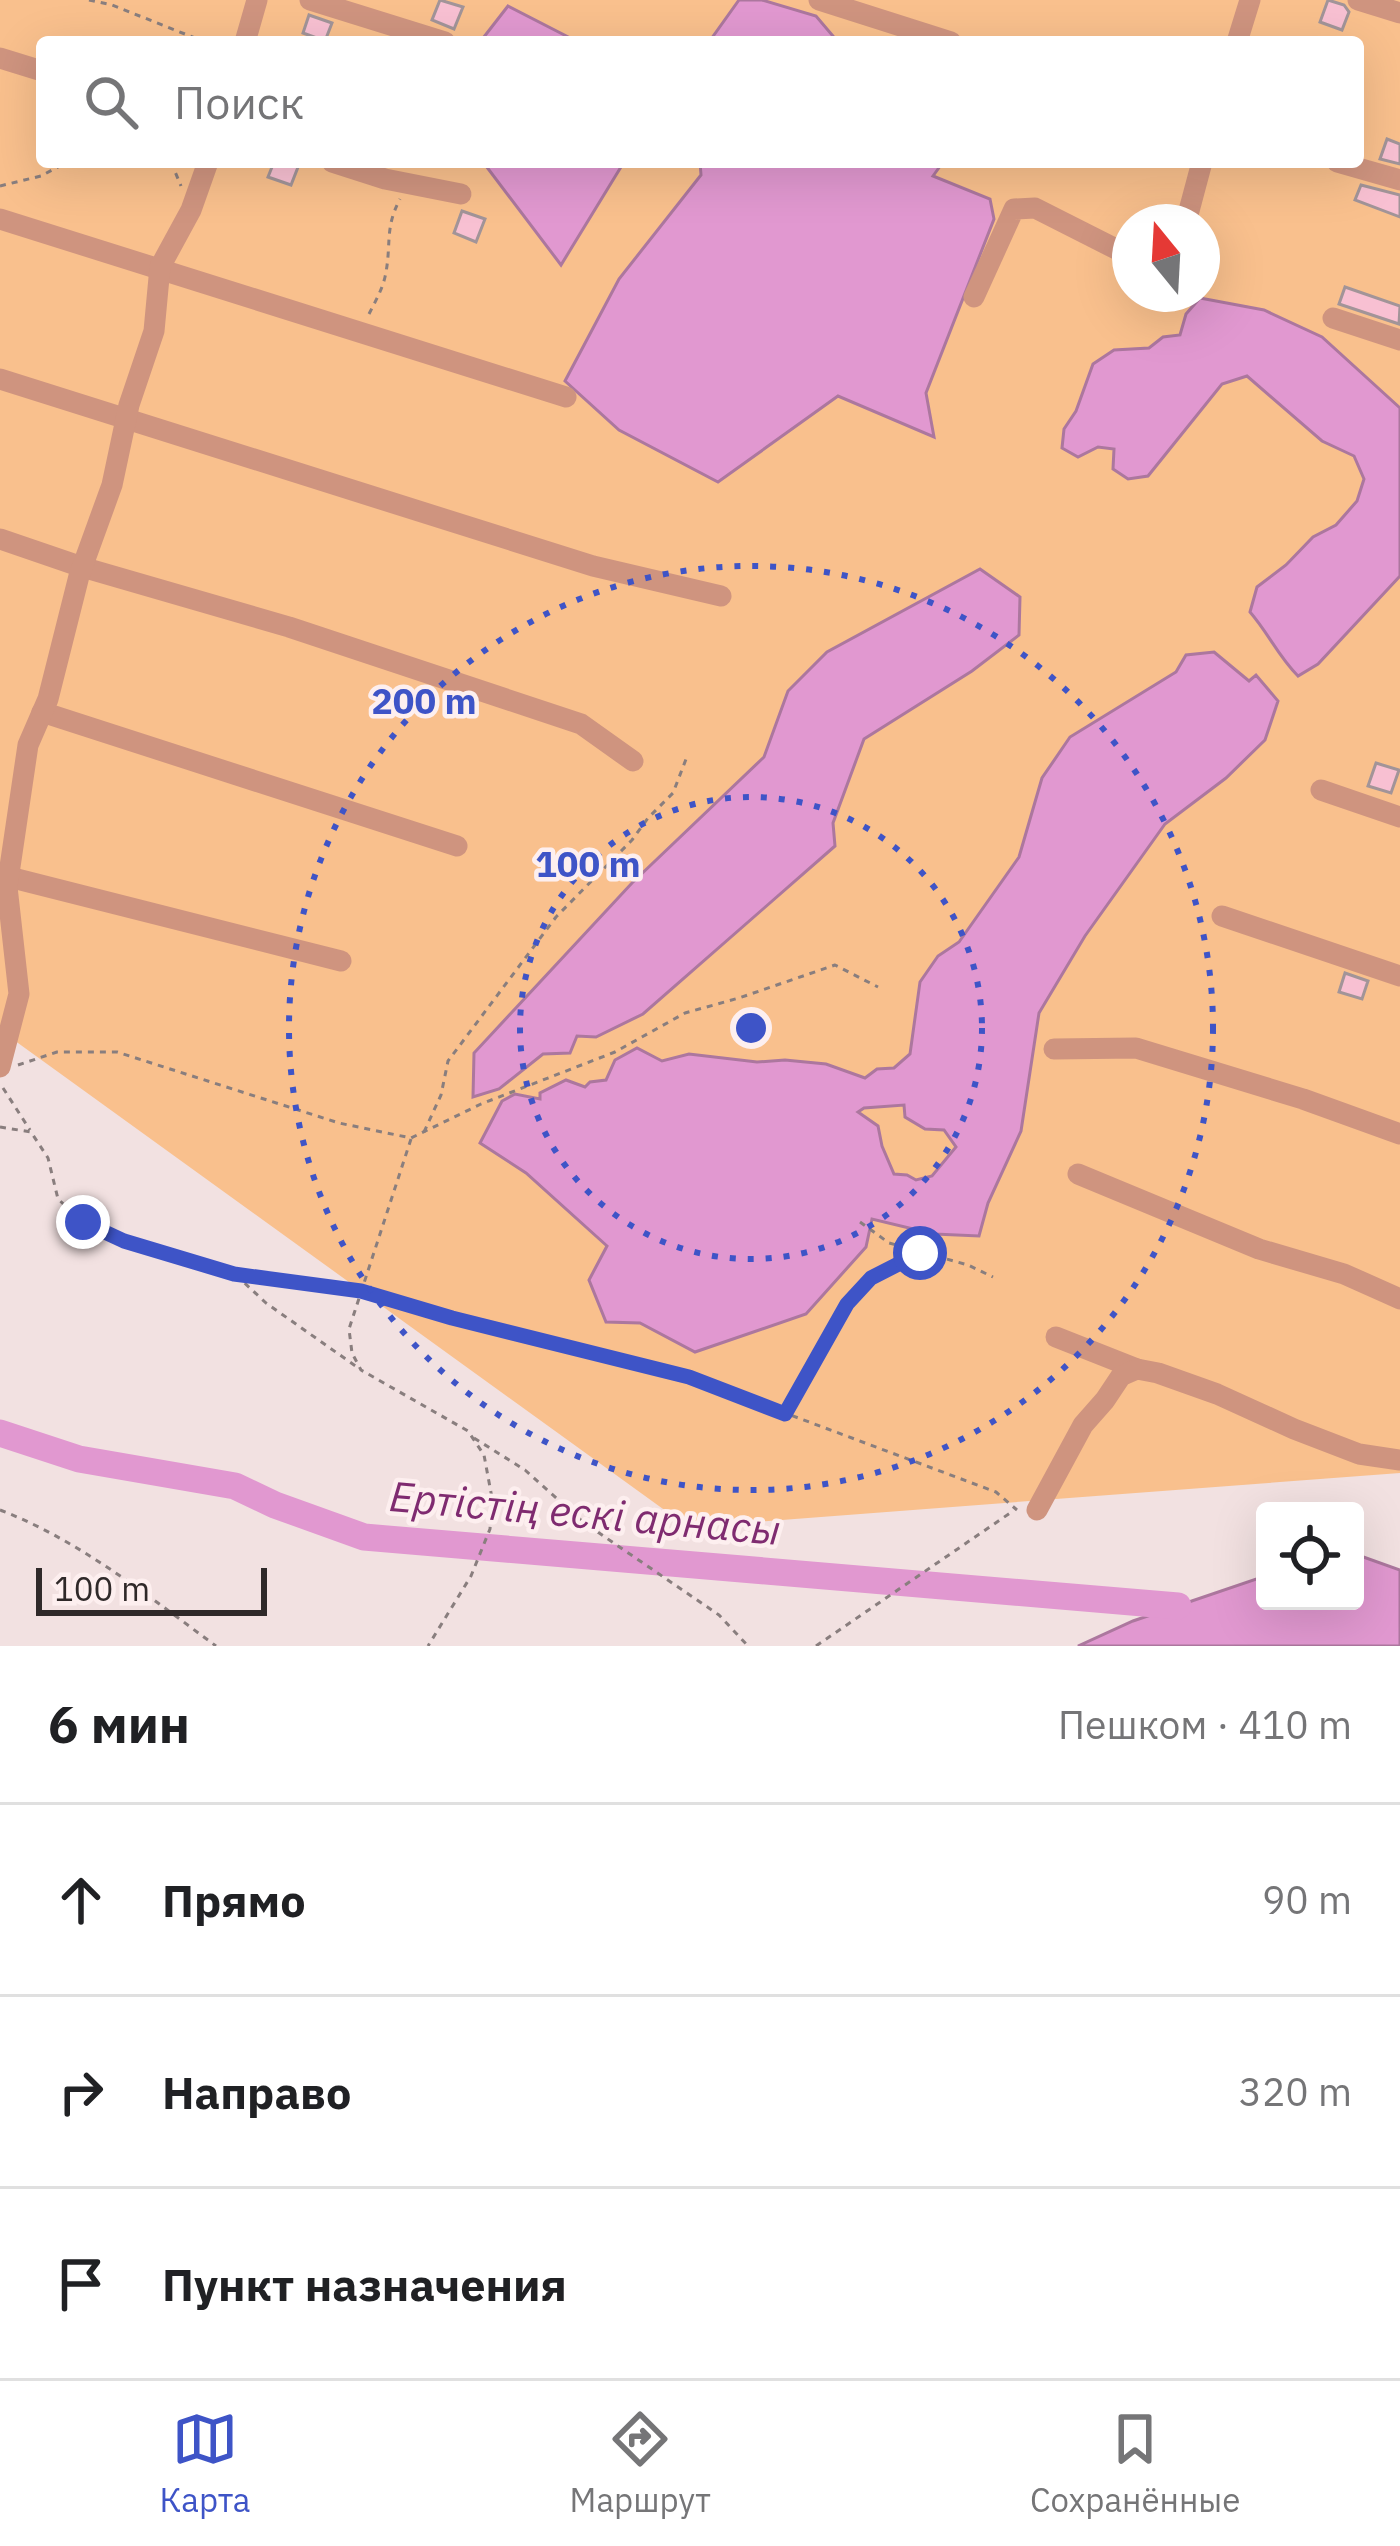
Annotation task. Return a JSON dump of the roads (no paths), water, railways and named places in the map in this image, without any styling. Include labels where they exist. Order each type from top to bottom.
[{"type":"street","points":[[247,36],[257,0]]},
{"type":"street","points":[[310,0],[426,36]]},
{"type":"street","points":[[819,0],[932,36]]},
{"type":"street","points":[[1239,36],[1250,0]]},
{"type":"street","points":[[1358,0],[1400,14]]},
{"type":"street","points":[[0,58],[36,69]]},
{"type":"street","points":[[9,1066],[19,994],[7,887],[28,746],[112,485],[154,331],[160,267],[191,210],[206,168]]},
{"type":"street","points":[[354,168],[461,194]]},
{"type":"street","points":[[1191,204],[1200,168]]},
{"type":"street","points":[[1358,168],[1400,180]]},
{"type":"street","points":[[974,297],[1014,209],[1035,208],[1112,247]]},
{"type":"street","points":[[0,219],[566,397]]},
{"type":"street","points":[[1333,318],[1400,340]]},
{"type":"street","points":[[0,379],[593,566],[721,596]]},
{"type":"street","points":[[0,539],[289,627],[581,724],[634,761]]},
{"type":"street","points":[[42,712],[457,846]]},
{"type":"street","points":[[1321,790],[1400,817]]},
{"type":"street","points":[[9,877],[341,961]]},
{"type":"street","points":[[1222,916],[1400,976]]},
{"type":"street","points":[[1054,1049],[1136,1048],[1400,1134]]},
{"type":"street","points":[[1078,1174],[1259,1249],[1344,1274],[1400,1298]]},
{"type":"street","points":[[1056,1337],[1217,1394],[1359,1454],[1400,1460]]},
{"type":"street","points":[[1037,1510],[1083,1426],[1121,1376],[1137,1369]]},
{"type":"waterway","name":"Ертістің ескі арнасы","points":[[0,1433],[79,1459],[235,1486],[364,1537],[1178,1606]]}]
